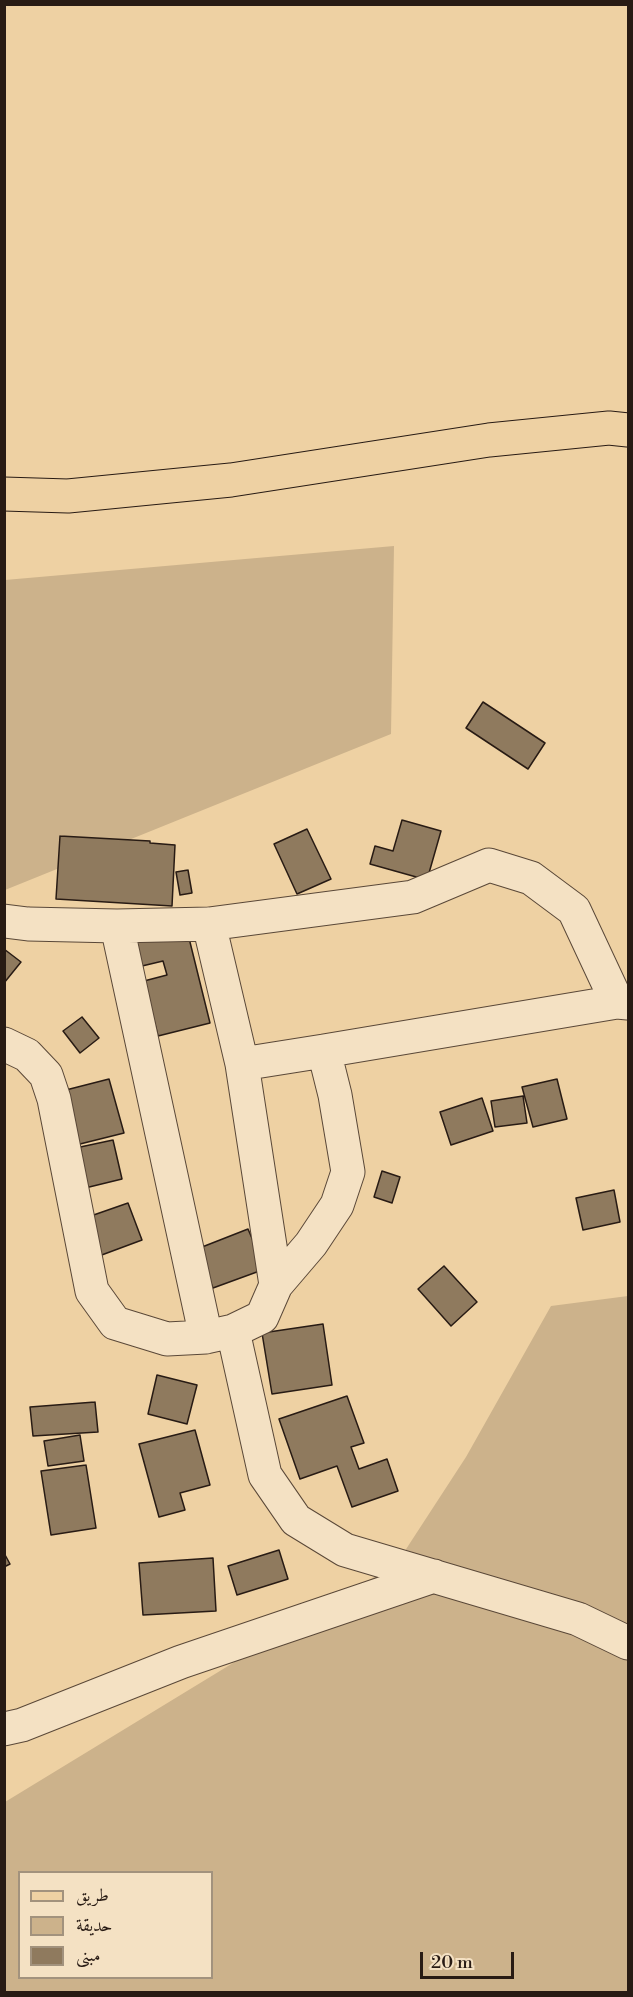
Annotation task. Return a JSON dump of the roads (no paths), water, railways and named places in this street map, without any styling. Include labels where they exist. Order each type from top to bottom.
[{"type":"main road","points":[[4,494],[68,496],[219,481],[489,440],[609,428],[628,430]]},
{"type":"street","points":[[4,921],[28,924],[117,926],[209,924],[413,897],[489,865],[531,878],[574,910],[623,1002],[242,1064]]},
{"type":"street","points":[[209,924],[242,1064],[276,1285]]},
{"type":"street","points":[[117,926],[220,1334],[265,1475],[296,1520],[345,1550],[578,1619],[628,1643]]},
{"type":"street","points":[[4,1044],[27,1055],[46,1075],[54,1099],[92,1291],[115,1323],[167,1340],[220,1334],[262,1317],[276,1285],[311,1244],[337,1205],[348,1172],[335,1095],[324,1051]]},
{"type":"street","points":[[4,1729],[22,1725],[181,1662],[434,1576]]}]
